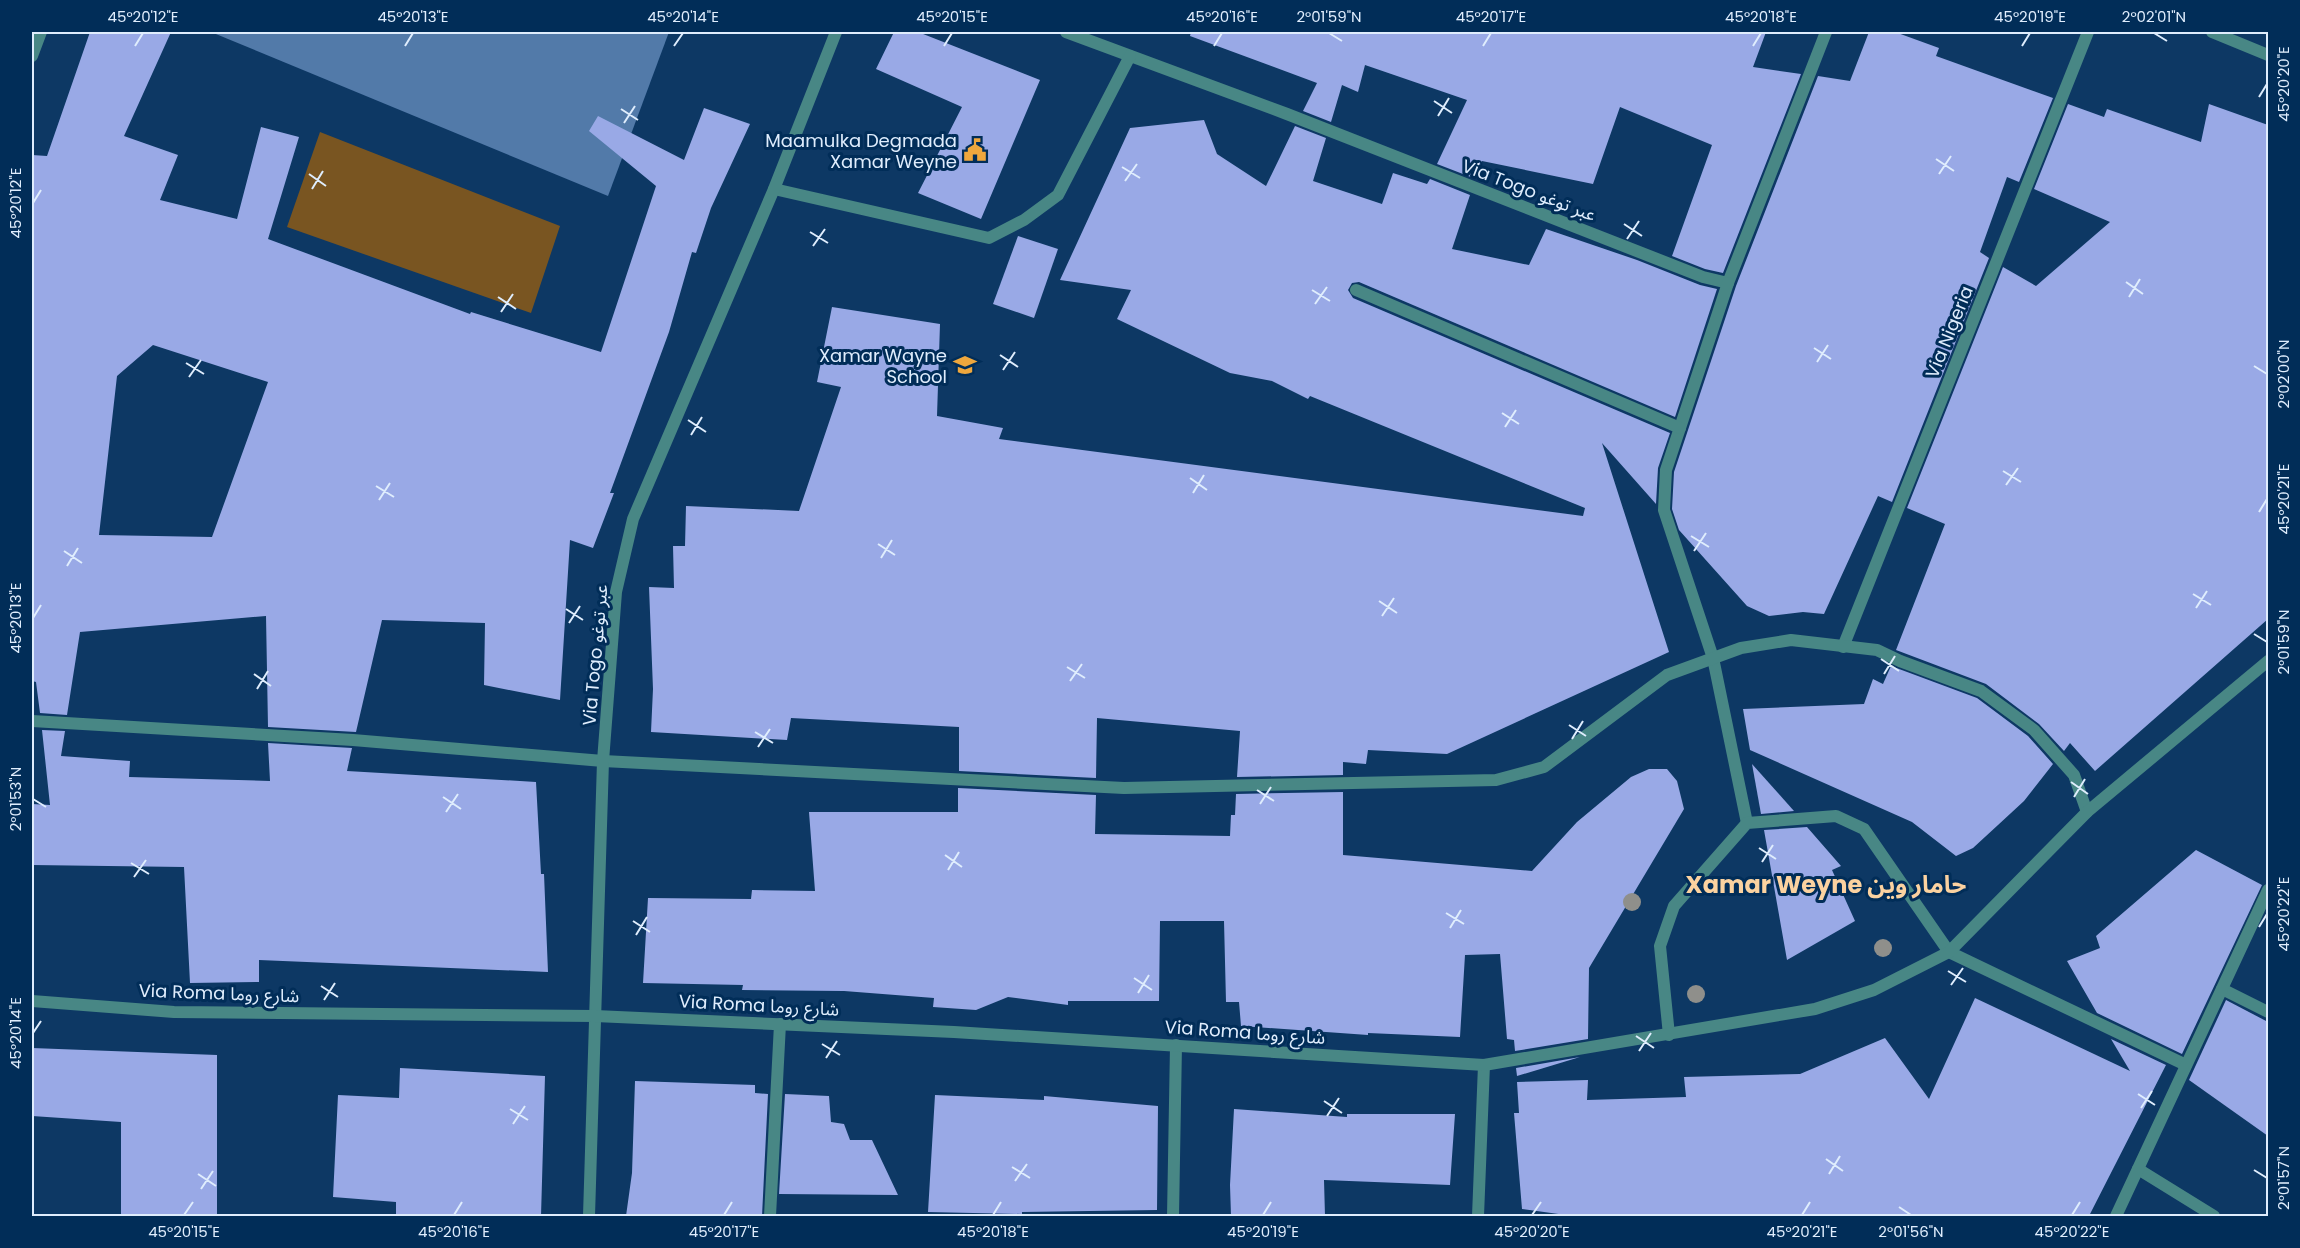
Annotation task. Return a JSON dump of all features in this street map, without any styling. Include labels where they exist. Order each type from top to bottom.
[{"type":"street","points":[[32,56],[41,32]]},
{"type":"street","name":"Via Togo عبر توغو","points":[[589,1216],[603,761],[616,592],[633,519],[774,189],[836,32]]},
{"type":"street","name":"Via Togo عبر توغو","points":[[1066,32],[1287,114],[1703,277],[1728,283]]},
{"type":"street","points":[[1747,823],[1713,658],[1664,510],[1666,470],[1728,283],[1826,32]]},
{"type":"street","name":"Via Nigeria","points":[[1842,647],[2088,32]]},
{"type":"street","points":[[2212,32],[2268,55]]},
{"type":"street","points":[[774,189],[989,238],[1024,220],[1058,195],[1130,56]]},
{"type":"street","points":[[1356,290],[1680,428]]},
{"type":"street","points":[[32,721],[353,740],[603,761],[1124,788],[1496,780],[1544,767],[1667,675],[1741,648],[1791,640],[1877,650],[1981,691],[2034,730],[2074,775],[2086,812]]},
{"type":"street","name":"Via Roma شارع روما","points":[[32,1001],[174,1012],[596,1016],[780,1024],[954,1032],[1484,1065],[1815,1010],[1874,990],[1949,952],[2086,812],[2268,661]]},
{"type":"street","points":[[1669,1035],[1660,946],[1674,906],[1747,823],[1836,816],[1864,829],[1949,952],[2186,1065]]},
{"type":"street","points":[[2116,1216],[2268,892]]},
{"type":"street","points":[[2222,989],[2268,1012]]},
{"type":"street","points":[[770,1216],[780,1024]]},
{"type":"street","points":[[1173,1216],[1176,1045]]},
{"type":"street","points":[[1478,1216],[1484,1065]]},
{"type":"street","points":[[2138,1169],[2214,1216]]},
{"type":"shaded area","points":[[320,132],[560,226],[531,313],[287,227]]},
{"type":"water","points":[[211,32],[669,32],[608,196]]},
{"type":"building","points":[[90,32],[171,32],[124,136],[178,155],[160,200],[237,219],[261,127],[299,137],[268,239],[470,314],[471,312],[601,352],[656,186],[589,131],[598,116],[684,160],[704,108],[750,124],[711,208],[696,253],[692,252],[669,332],[610,493],[614,493],[593,548],[570,540],[560,700],[484,685],[485,623],[382,620],[356,732],[268,727],[266,616],[80,632],[67,715],[40,713],[36,682],[32,681],[32,155],[47,156]],"holes":[[[153,345],[268,382],[212,537],[99,535],[117,376]]]},
{"type":"building","name":"Maamulka Degmada Xamar Weyne","points":[[894,32],[918,32],[1040,80],[981,219],[918,193],[962,107],[876,69]]},
{"type":"building","points":[[1191,32],[1766,32],[1753,67],[1801,74],[1723,273],[1705,269],[1672,256],[1712,145],[1620,107],[1593,184],[1482,161],[1476,179],[1437,164],[1467,100],[1365,65],[1358,92],[1342,85],[1331,122],[1303,111],[1317,83],[1190,36]]},
{"type":"building","points":[[1869,32],[1895,32],[1939,48],[1936,56],[2053,98],[2019,182],[2007,177],[1980,252],[1989,258],[1892,502],[1878,496],[1824,614],[1803,612],[1769,616],[1747,606],[1679,530],[1672,509],[1674,472],[1736,286],[1818,76],[1850,81]]},
{"type":"building","points":[[2068,104],[2104,117],[2107,109],[2201,142],[2209,104],[2268,125],[2268,619],[2095,771],[2070,743],[2064,751],[2039,724],[1986,684],[1896,650],[1945,524],[1907,508],[2003,267],[2036,286],[2110,222],[2034,189]]},
{"type":"building","points":[[1204,120],[1217,154],[1266,186],[1295,126],[1326,138],[1313,181],[1382,204],[1393,173],[1427,184],[1430,179],[1470,195],[1452,249],[1529,265],[1546,229],[1637,260],[1700,285],[1717,289],[1675,417],[1359,282],[1352,283],[1348,290],[1353,298],[1670,433],[1658,468],[1656,504],[1602,443],[1669,652],[1447,754],[1368,750],[1366,764],[1343,762],[1343,775],[1237,777],[1240,731],[1097,718],[1096,778],[959,771],[959,727],[791,718],[787,740],[651,732],[653,689],[649,587],[674,588],[673,546],[685,546],[686,506],[799,511],[841,387],[817,382],[832,307],[940,324],[937,416],[1003,428],[999,439],[1583,516],[1585,508],[1310,396],[1308,399],[1272,381],[1230,373],[1117,319],[1131,290],[1060,280],[1130,128]]},
{"type":"building","points":[[1018,236],[1058,249],[1034,318],[993,304]]},
{"type":"building","points":[[1891,666],[1977,698],[2028,736],[2053,764],[2024,801],[1973,848],[1956,856],[1912,822],[1750,750],[1743,709],[1864,704],[1873,679],[1883,684]]},
{"type":"building","points":[[42,730],[65,731],[61,756],[130,761],[129,777],[270,781],[268,743],[352,748],[347,771],[536,782],[541,874],[544,874],[548,972],[259,960],[259,982],[190,983],[184,867],[32,865],[32,804],[50,805]]},
{"type":"building","points":[[1752,764],[1794,811],[1761,814]]},
{"type":"building","points":[[1649,769],[1667,769],[1677,781],[1684,809],[1589,968],[1588,1039],[1515,1051],[1514,1040],[1507,1039],[1500,954],[1465,955],[1460,1037],[1368,1033],[1368,1035],[1241,1026],[1239,1002],[1226,1002],[1224,921],[1160,921],[1159,1001],[1068,1001],[1068,1005],[1008,997],[976,1010],[933,1007],[934,998],[844,991],[742,990],[743,985],[643,983],[648,898],[751,899],[752,890],[815,891],[809,812],[958,812],[958,788],[1096,795],[1095,834],[1230,836],[1231,815],[1235,815],[1236,794],[1343,792],[1343,855],[1532,871],[1577,822],[1631,777]]},
{"type":"building","points":[[1807,827],[1841,866],[1832,870],[1855,921],[1787,960],[1764,830]]},
{"type":"building","points":[[2196,850],[2262,885],[2182,1054],[2097,1013],[2067,961],[2100,948],[2096,936]]},
{"type":"building","points":[[1975,998],[2130,1071],[2111,1039],[2166,1065],[2089,1216],[1573,1216],[1522,1209],[1514,1113],[1519,1113],[1517,1082],[1588,1080],[1587,1100],[1686,1097],[1684,1077],[1800,1074],[1885,1038],[1929,1099]]},
{"type":"building","points":[[2226,1000],[2268,1022],[2268,1136],[2189,1080]]},
{"type":"building","points":[[32,1048],[217,1055],[217,1216],[121,1216],[121,1122],[32,1116]]},
{"type":"building","points":[[1580,1057],[1517,1076],[1516,1068]]},
{"type":"building","points":[[400,1068],[545,1076],[541,1216],[396,1216],[396,1202],[333,1197],[338,1095],[399,1098]]},
{"type":"building","points":[[635,1081],[755,1085],[755,1093],[768,1094],[762,1216],[626,1216],[632,1173]]},
{"type":"building","points":[[785,1094],[829,1096],[831,1122],[844,1124],[850,1140],[872,1140],[898,1195],[779,1194]]},
{"type":"building","points":[[935,1095],[1044,1100],[1044,1096],[1158,1106],[1157,1210],[1022,1212],[1022,1214],[928,1212]]},
{"type":"building","points":[[1234,1109],[1347,1117],[1347,1114],[1455,1114],[1450,1185],[1324,1180],[1325,1216],[1231,1216],[1230,1185]]},
{"type":"place","name":"Maamulka Degmada Xamar Weyne","points":[[975,150]]},
{"type":"place","name":"Xamar Wayne School","points":[[965,365]]},
{"type":"district","name":"Xamar Weyne حامار وين","points":[[1826,884]]}]
